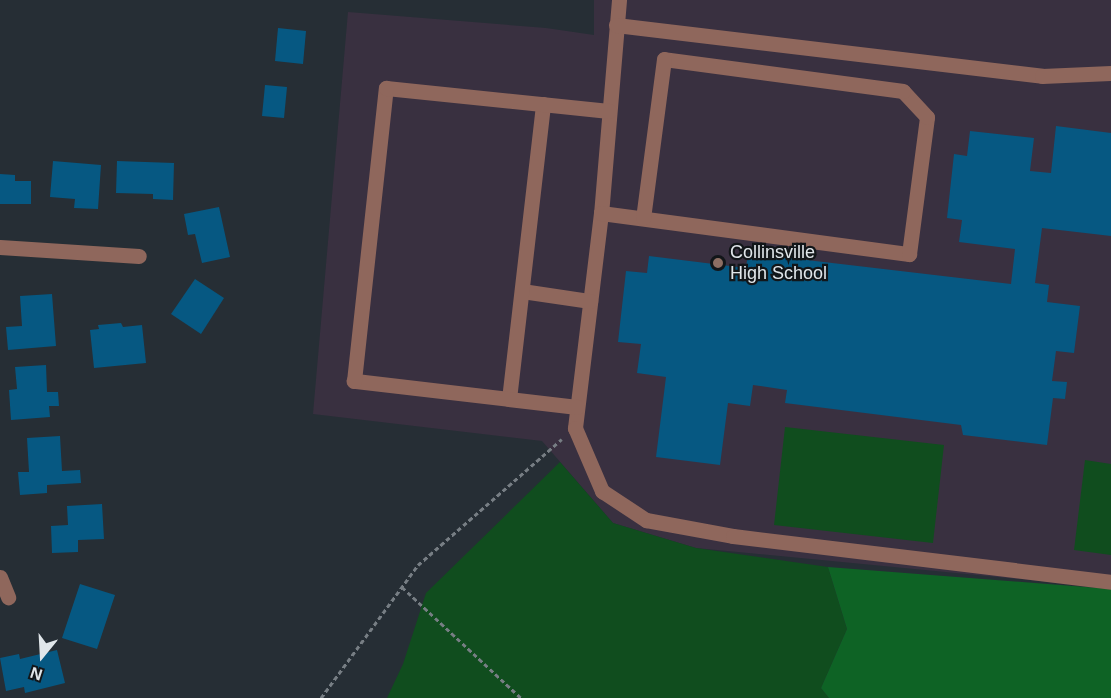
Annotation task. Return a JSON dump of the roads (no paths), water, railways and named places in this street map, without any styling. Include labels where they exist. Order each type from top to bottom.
[{"type":"street","points":[[618,0],[601,213],[575,428],[602,491],[646,520],[733,536],[1111,582]]},
{"type":"street","points":[[616,24],[1042,75],[1111,73]]},
{"type":"street","points":[[601,213],[909,254],[927,117],[903,91],[664,59],[643,218]]},
{"type":"street","points":[[577,407],[354,381],[386,88],[609,111]]},
{"type":"street","points":[[509,399],[543,104]]},
{"type":"street","points":[[0,247],[139,256]]},
{"type":"street","points":[[522,291],[590,301]]},
{"type":"street","points":[[0,578],[8,597]]},
{"type":"place","name":"Collinsville High School","points":[[718,263]]}]
